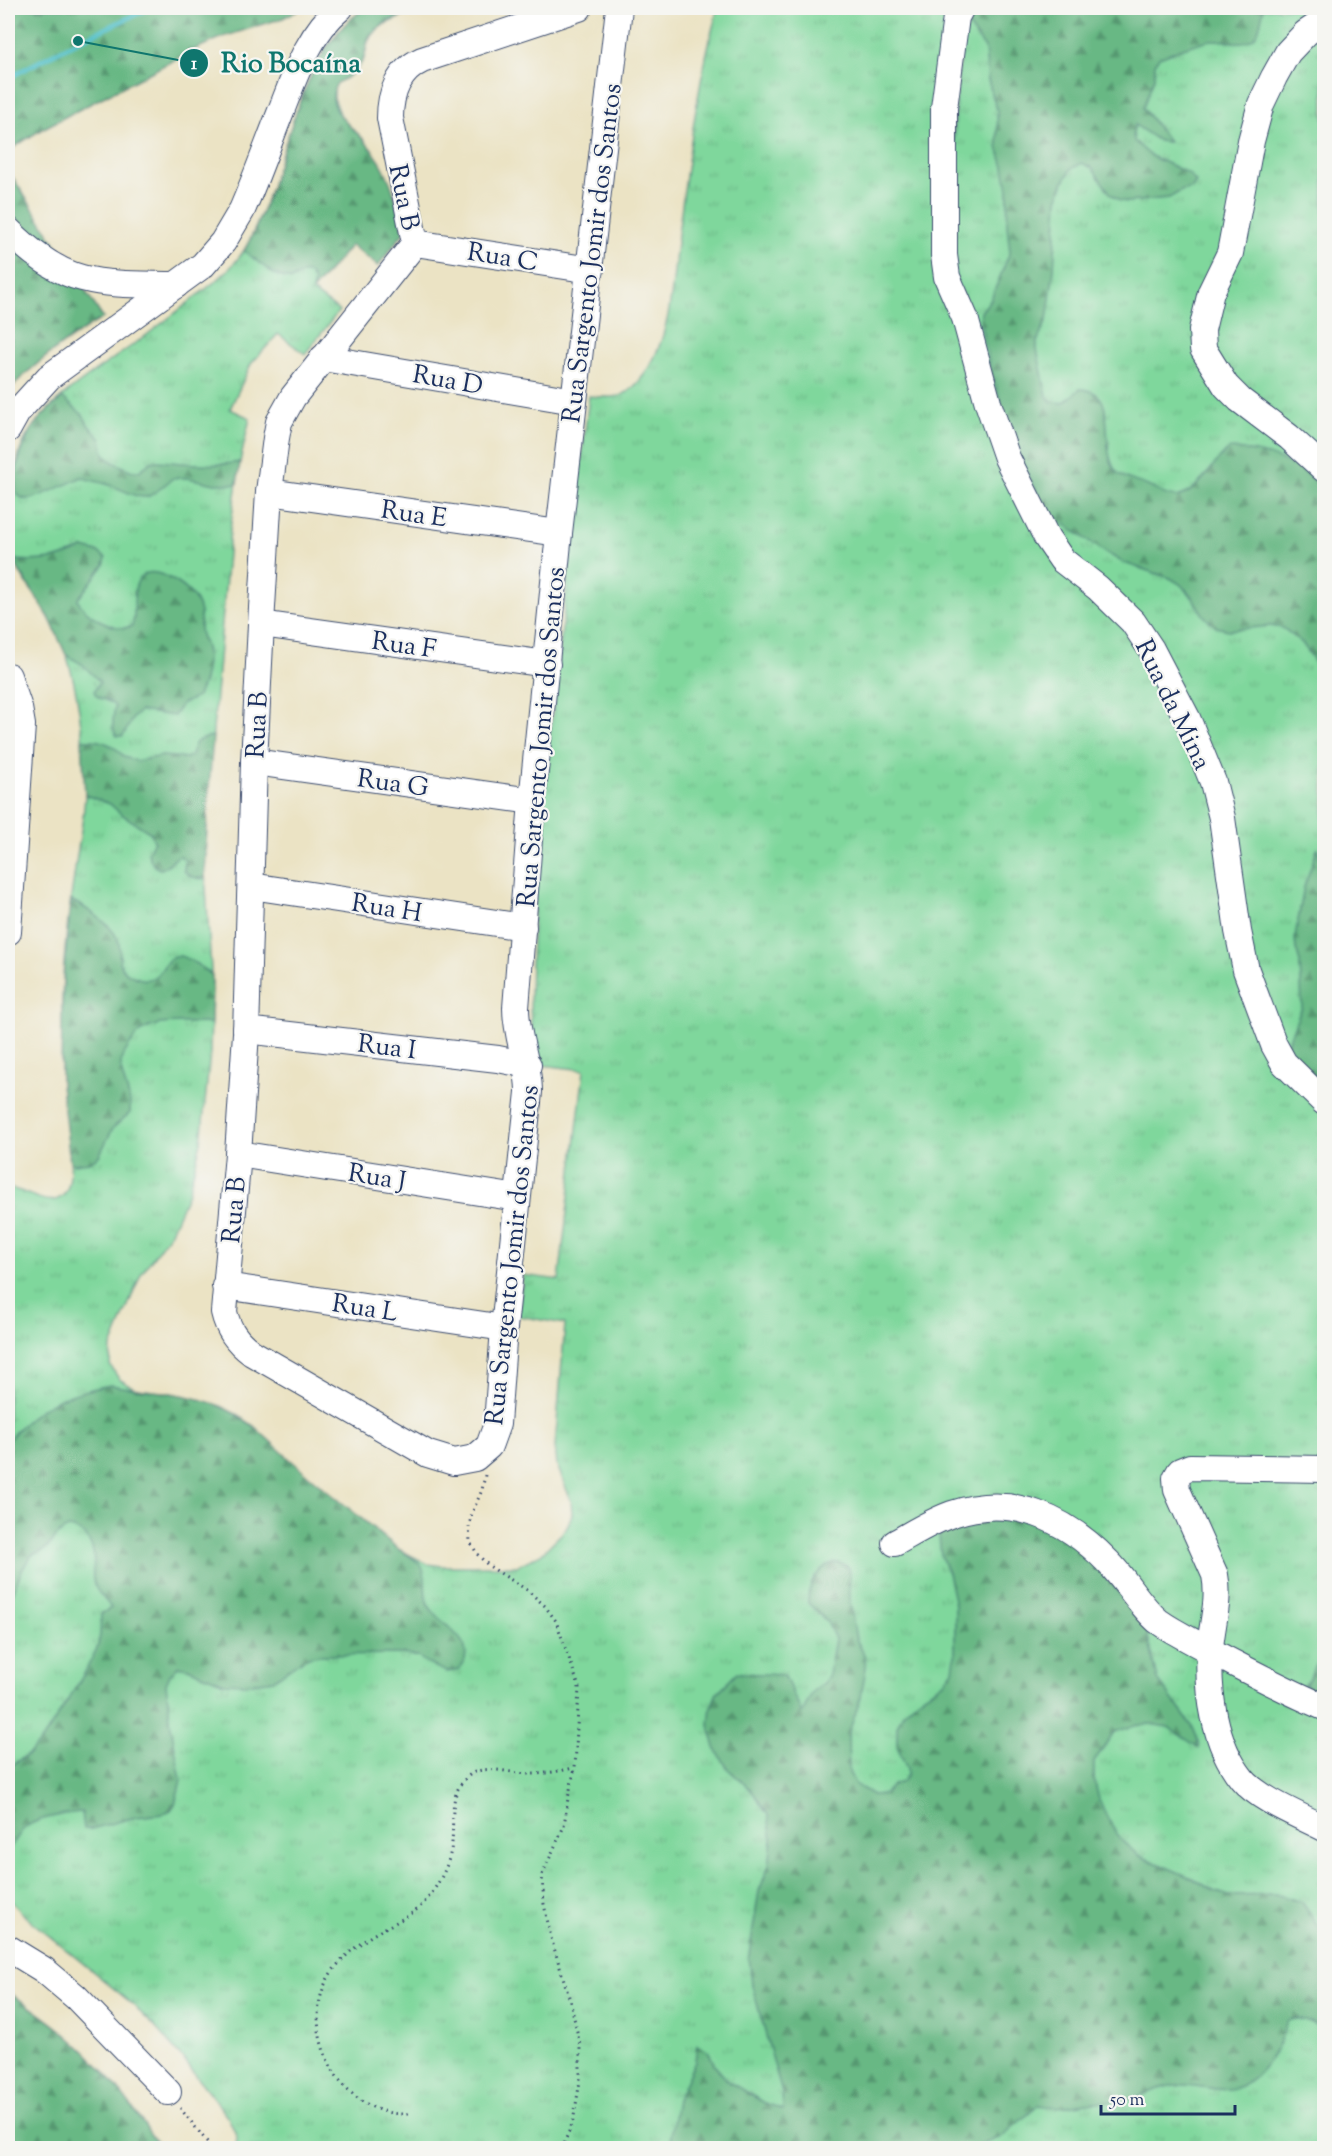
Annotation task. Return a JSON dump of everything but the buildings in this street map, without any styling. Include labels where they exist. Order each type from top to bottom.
[{"type":"street","points":[[8,429],[18,411],[49,377],[203,265],[234,225],[303,58],[319,30],[340,8]]},
{"type":"street","name":"Rua B","points":[[480,1454],[454,1462],[428,1454],[252,1353],[236,1340],[224,1312],[246,1030],[254,762],[270,492],[279,422],[293,397],[415,243],[390,118],[394,90],[402,75],[422,60],[579,8]]},
{"type":"street","name":"Rua Sargento Jomir dos Santos","points":[[480,1454],[492,1440],[498,1416],[504,1328],[529,1092],[528,1065],[516,1020],[532,801],[559,533],[620,8]]},
{"type":"street","name":"Rua da Mina","points":[[961,8],[956,16],[944,108],[943,228],[947,278],[965,318],[988,403],[1007,458],[1047,538],[1062,560],[1098,588],[1133,622],[1151,649],[1187,718],[1213,782],[1222,818],[1246,970],[1274,1045],[1284,1063],[1324,1101]]},
{"type":"street","points":[[1324,21],[1306,33],[1288,52],[1261,104],[1249,151],[1230,253],[1211,292],[1202,330],[1203,349],[1226,386],[1324,469]]},
{"type":"street","points":[[8,230],[42,259],[82,278],[176,285]]},
{"type":"street","name":"Rua C","points":[[415,243],[591,270]]},
{"type":"street","name":"Rua D","points":[[323,358],[574,401]]},
{"type":"street","name":"Rua E","points":[[270,492],[559,533]]},
{"type":"street","name":"Rua F","points":[[261,624],[547,664]]},
{"type":"street","points":[[8,932],[22,737],[21,715],[10,686]]},
{"type":"street","name":"Rua G","points":[[254,762],[532,801]]},
{"type":"street","name":"Rua H","points":[[251,886],[523,927]]},
{"type":"street","name":"Rua I","points":[[246,1030],[498,1059],[528,1065]]},
{"type":"street","name":"Rua J","points":[[238,1154],[517,1198]]},
{"type":"street","name":"Rua L","points":[[225,1286],[504,1328]]},
{"type":"street","points":[[1324,1469],[1190,1467],[1180,1471],[1176,1478],[1177,1490],[1215,1575],[1218,1601],[1210,1650],[1210,1674],[1216,1723],[1224,1749],[1242,1780],[1286,1809],[1324,1828]]},
{"type":"street","points":[[895,1543],[936,1521],[976,1508],[1010,1508],[1037,1512],[1067,1527],[1096,1550],[1121,1576],[1156,1619],[1190,1641],[1324,1707]]},
{"type":"street","points":[[8,1948],[44,1970],[76,1997],[168,2092]]},
{"type":"path","points":[[480,1454],[485,1474],[482,1490],[469,1526],[470,1542],[489,1566],[527,1590],[556,1621],[579,1687],[575,1767],[564,1826],[542,1875],[550,1938],[570,2000],[580,2045],[580,2081],[573,2122],[562,2148]]},
{"type":"path","points":[[408,2114],[392,2115],[376,2110],[360,2101],[345,2088],[334,2072],[320,2034],[319,2015],[324,1989],[334,1969],[354,1950],[375,1934],[415,1912],[432,1893],[445,1871],[451,1848],[451,1812],[455,1798],[462,1783],[472,1773],[486,1770],[548,1774],[575,1767]]},
{"type":"path","points":[[168,2092],[212,2148]]},
{"type":"green space","points":[[8,8],[302,8],[283,18],[223,37],[193,50],[42,129],[8,151]]},
{"type":"green space","points":[[366,8],[422,8],[385,24],[377,30],[368,41],[364,59],[359,66],[349,76],[336,83],[334,88],[334,98],[342,119],[364,140],[384,169],[378,266],[351,245],[312,291],[339,311],[305,354],[278,334],[251,364],[230,409],[250,418],[240,462],[230,530],[209,777],[205,872],[212,985],[210,1053],[201,1142],[188,1193],[171,1232],[141,1274],[111,1347],[110,1365],[119,1379],[134,1388],[191,1397],[218,1405],[238,1415],[254,1426],[291,1461],[398,1549],[428,1564],[517,1566],[541,1554],[566,1529],[572,1515],[571,1501],[557,1465],[555,1447],[565,1324],[518,1316],[523,1275],[559,1280],[584,1070],[542,1065],[534,1040],[530,1002],[533,922],[543,803],[589,396],[615,397],[628,392],[646,372],[662,339],[670,302],[695,117],[718,8],[951,8],[954,224],[954,144],[958,79],[968,25],[977,8],[1324,8],[1324,2148],[236,2148],[237,2137],[228,2117],[156,2028],[129,2001],[26,1917],[8,1898],[8,1188],[38,1198],[53,1200],[65,1193],[69,1184],[69,1140],[61,1082],[62,986],[67,928],[85,794],[82,730],[74,681],[61,640],[24,580],[13,552],[12,525],[16,467],[26,437],[48,409],[80,382],[144,337],[210,286],[243,252],[261,215],[308,82],[324,52],[343,27]]},
{"type":"green space","points":[[366,8],[422,8],[392,20],[377,29],[368,41],[360,65],[353,73],[337,83],[333,95],[341,117],[364,140],[385,171],[395,196],[404,232],[378,266],[351,245],[312,291],[314,281],[309,273],[303,273],[291,280],[274,274],[244,251],[258,222],[307,85],[323,54],[342,28]]},
{"type":"green space","points":[[977,8],[1264,8],[1258,32],[1248,41],[1200,42],[1159,57],[1155,64],[1154,78],[1143,108],[1169,142],[1159,141],[1135,125],[1134,141],[1151,156],[1188,173],[1196,182],[1192,188],[1169,198],[1120,201],[1110,193],[1092,168],[1082,163],[1071,169],[1064,181],[1058,200],[1054,269],[1047,320],[1037,342],[1037,350],[1047,396],[1051,401],[1063,403],[1080,389],[1093,392],[1101,399],[1105,409],[1111,462],[1117,472],[1124,477],[1168,496],[1180,496],[1194,488],[1229,449],[1256,452],[1282,460],[1295,466],[1316,483],[1324,493],[1324,685],[1312,657],[1302,643],[1283,628],[1270,626],[1229,630],[1216,627],[1204,616],[1190,594],[1180,584],[1170,578],[1124,563],[1054,517],[1039,496],[1016,453],[990,367],[980,322],[981,312],[991,299],[1010,252],[1007,225],[1008,189],[998,147],[997,111],[988,80],[985,48],[968,25]]},
{"type":"green space","points":[[8,170],[103,318],[52,352],[8,391]]},
{"type":"green space","points":[[63,398],[83,415],[101,439],[104,454],[111,461],[132,471],[139,471],[151,462],[157,461],[188,464],[240,462],[237,484],[215,484],[188,478],[173,478],[151,495],[141,497],[82,477],[31,499],[19,496],[15,488],[15,477],[27,440],[39,419]]},
{"type":"green space","points":[[83,548],[98,552],[106,558],[104,565],[78,599],[85,610],[100,621],[118,627],[132,626],[137,582],[143,575],[152,573],[169,578],[186,589],[195,599],[200,612],[200,632],[205,644],[207,664],[197,697],[182,704],[174,716],[140,711],[133,718],[123,736],[117,736],[114,729],[115,706],[98,697],[94,691],[100,682],[82,664],[66,655],[49,617],[17,567],[15,560],[50,559]]},
{"type":"green space","points":[[213,736],[205,878],[199,879],[184,871],[185,860],[181,856],[161,869],[156,867],[148,853],[154,841],[151,833],[121,814],[110,804],[85,795],[82,740],[106,743],[124,757],[137,761],[162,756],[187,758],[191,756],[197,742]]},
{"type":"green space","points":[[1318,847],[1324,885],[1324,1097],[1297,1071],[1287,1044],[1302,1007],[1300,962],[1295,937],[1304,887]]},
{"type":"green space","points":[[71,900],[97,916],[114,933],[119,944],[121,965],[135,977],[152,978],[174,956],[193,961],[212,975],[211,1023],[166,1023],[147,1028],[138,1034],[121,1061],[122,1074],[130,1101],[130,1113],[113,1128],[99,1156],[89,1162],[74,1164],[70,1162],[61,1084],[64,969]]},
{"type":"green space","points":[[111,1385],[193,1397],[230,1411],[249,1423],[331,1494],[398,1549],[419,1563],[424,1573],[429,1606],[463,1643],[466,1651],[465,1660],[459,1670],[447,1672],[418,1657],[403,1654],[320,1655],[308,1657],[273,1680],[246,1684],[224,1683],[179,1666],[170,1675],[166,1684],[181,1780],[175,1804],[171,1810],[162,1814],[136,1817],[91,1829],[84,1829],[82,1812],[53,1816],[26,1827],[8,1849],[8,1767],[29,1754],[47,1733],[83,1676],[98,1646],[101,1614],[111,1608],[94,1583],[94,1559],[88,1539],[75,1529],[69,1528],[64,1530],[44,1550],[33,1554],[28,1560],[8,1605],[8,1440],[31,1417],[54,1402],[79,1392]]},
{"type":"green space","points":[[1018,1514],[1074,1538],[1145,1624],[1158,1680],[1197,1736],[1199,1748],[1168,1727],[1150,1724],[1133,1726],[1115,1732],[1094,1761],[1094,1779],[1099,1799],[1108,1819],[1121,1840],[1138,1855],[1194,1879],[1214,1891],[1229,1896],[1278,1895],[1302,1902],[1324,1935],[1324,2029],[1302,2019],[1287,2021],[1275,2050],[1261,2070],[1253,2078],[1235,2088],[1175,2085],[1126,2100],[1060,2107],[1039,2105],[1001,2137],[973,2148],[669,2148],[677,2100],[695,2061],[697,2045],[709,2052],[715,2066],[729,2082],[763,2102],[783,2110],[782,2093],[752,1985],[749,1955],[759,1891],[769,1866],[772,1840],[768,1815],[752,1791],[728,1769],[715,1748],[709,1725],[711,1707],[717,1693],[737,1673],[784,1675],[802,1713],[813,1691],[824,1683],[829,1674],[835,1639],[827,1622],[808,1603],[808,1595],[815,1578],[826,1566],[833,1563],[849,1568],[850,1602],[856,1639],[864,1654],[866,1667],[861,1697],[848,1735],[849,1772],[855,1784],[873,1795],[883,1794],[893,1785],[902,1782],[907,1775],[907,1769],[897,1746],[897,1726],[903,1713],[918,1699],[944,1682],[953,1670],[955,1605],[948,1573],[941,1556],[939,1535],[958,1523],[976,1517]]},
{"type":"green space","points":[[1324,1652],[1324,1696],[1305,1685]]},
{"type":"green space","points":[[8,1992],[50,2021],[98,2065],[160,2148],[8,2148]]},
{"type":"waterway","points":[[8,78],[78,41],[150,8]]},
{"type":"place","name":"Rio Bocaína","points":[[78,41]]}]
